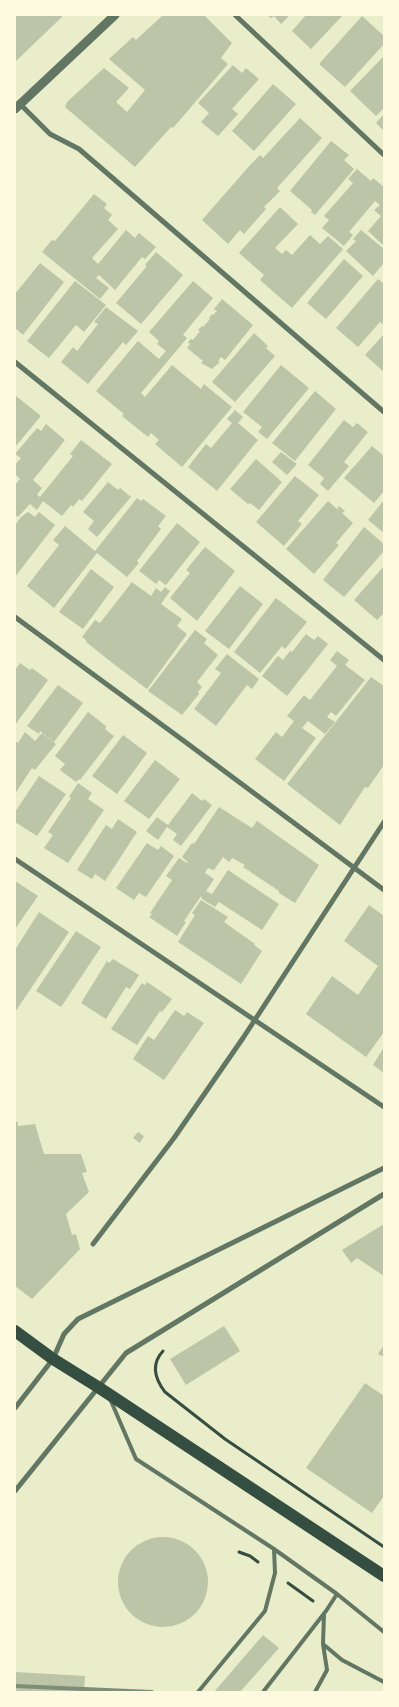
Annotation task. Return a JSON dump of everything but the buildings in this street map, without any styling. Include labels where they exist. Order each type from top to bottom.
[{"type":"main road","points":[[15,1331],[53,1359],[384,1576]]},
{"type":"street","points":[[115,15],[18,106],[50,134],[79,149],[384,412]]},
{"type":"street","points":[[236,15],[384,155]]},
{"type":"street","points":[[15,362],[384,660]]},
{"type":"street","points":[[15,617],[384,890]]},
{"type":"street","points":[[93,1244],[174,1138],[384,822]]},
{"type":"street","points":[[15,860],[384,1107]]},
{"type":"street","points":[[15,1408],[53,1359],[64,1334],[78,1320],[384,1168]]},
{"type":"street","points":[[15,1491],[103,1390],[126,1353],[384,1194]]},
{"type":"lane","points":[[103,1390],[136,1459],[274,1549],[337,1594],[384,1632]]},
{"type":"lane","points":[[198,1692],[266,1612],[275,1574],[274,1549]]},
{"type":"lane","points":[[263,1692],[324,1614],[337,1594]]},
{"type":"lane","points":[[315,1692],[327,1670],[323,1644],[324,1614]]},
{"type":"lane","points":[[323,1644],[342,1660],[384,1682]]},
{"type":"path","points":[[169,1348],[161,1353],[156,1363],[155,1373],[159,1384],[165,1392],[225,1439],[384,1547]]},
{"type":"railway","points":[[15,1686],[152,1692]]}]
